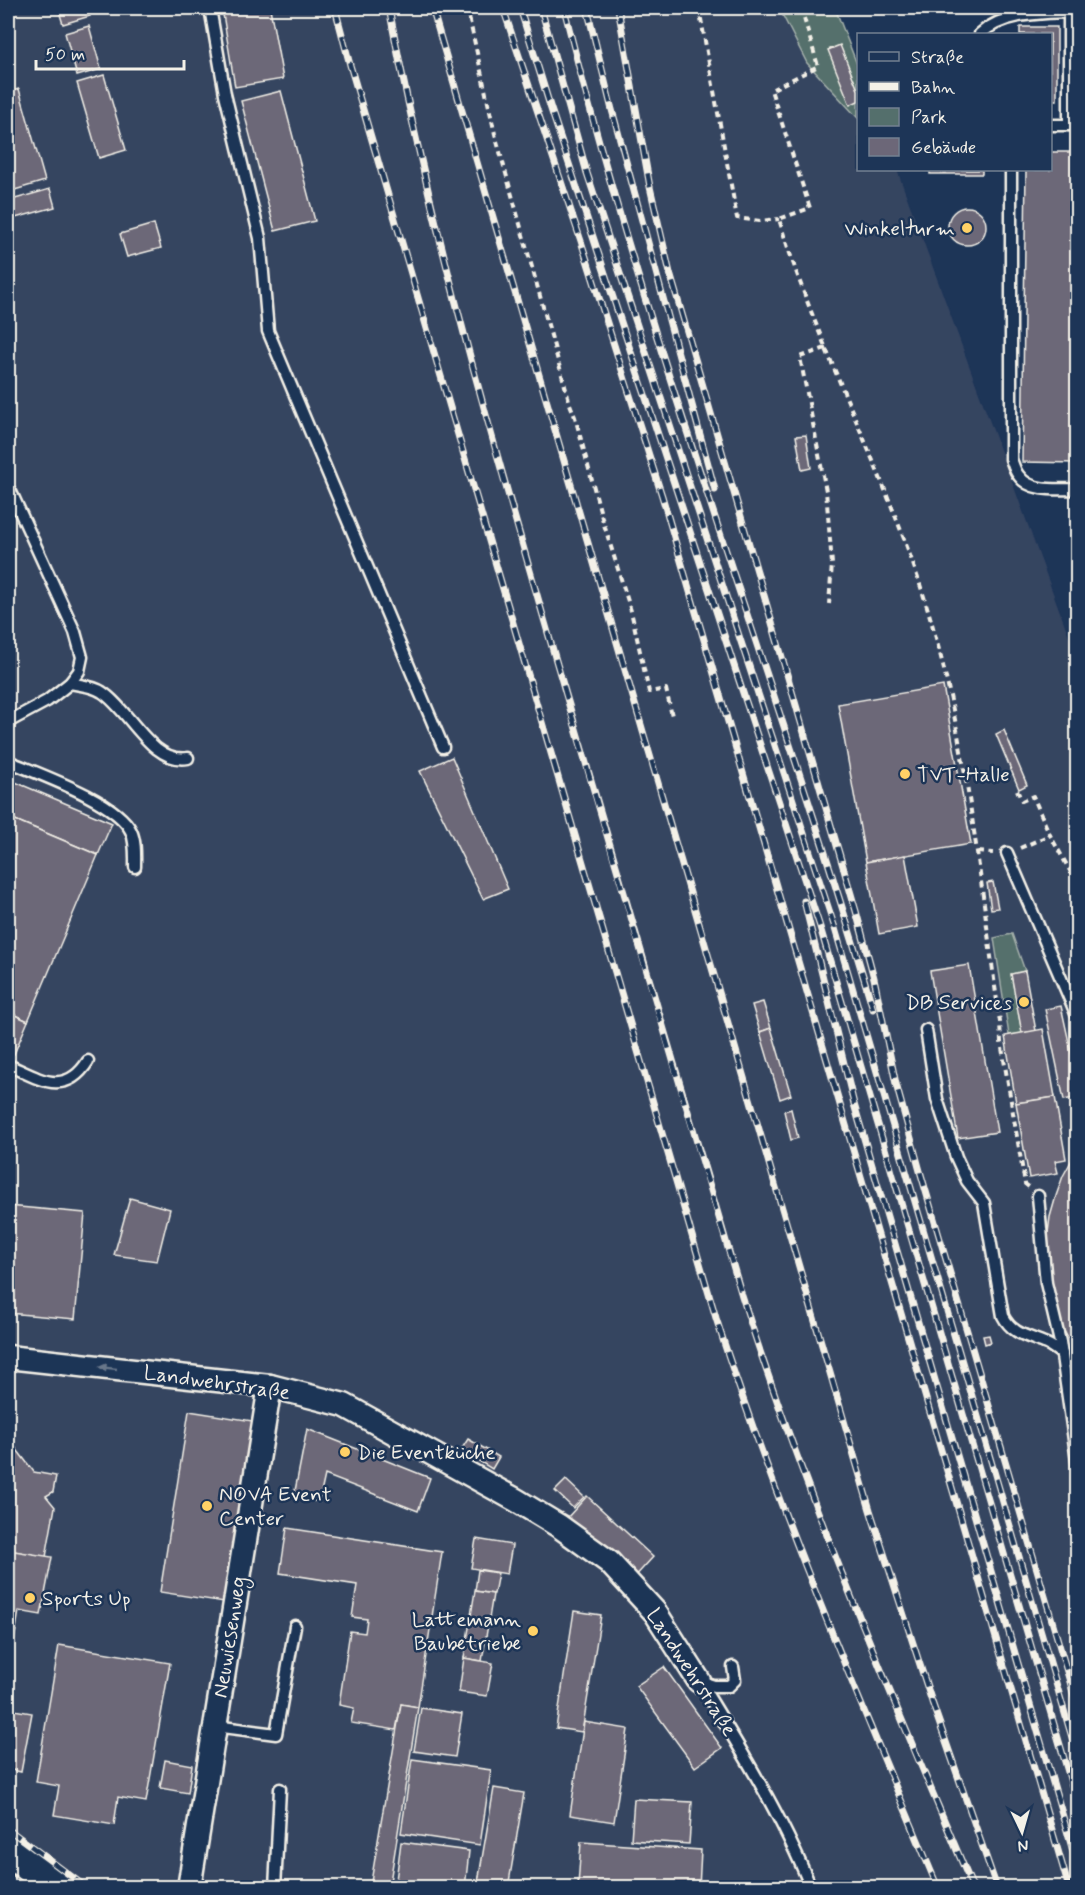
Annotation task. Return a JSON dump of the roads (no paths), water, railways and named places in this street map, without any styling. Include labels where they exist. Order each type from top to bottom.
[{"type":"street","name":"Landwehrstraße","points":[[8,1357],[270,1386],[344,1405],[516,1500],[559,1526],[609,1562],[661,1620],[699,1681]]},
{"type":"street","name":"Neuwiesenweg","points":[[189,1887],[270,1386]]},
{"type":"street","points":[[8,1849],[59,1887]]},
{"type":"lane","points":[[210,8],[225,94],[260,237],[268,331],[443,747]]},
{"type":"lane","points":[[981,33],[996,23],[1026,15],[1069,10],[1073,125],[1052,125]]},
{"type":"lane","points":[[1011,171],[1011,459],[1018,476],[1027,484],[1035,487],[1077,489]]},
{"type":"lane","points":[[8,722],[47,701],[70,683],[81,664],[79,642],[11,492]]},
{"type":"lane","points":[[70,683],[91,687],[105,694],[163,754],[178,760],[188,758]]},
{"type":"lane","points":[[8,761],[99,801],[113,810],[131,831],[135,850],[135,867]]},
{"type":"lane","points":[[1007,853],[1077,1018]]},
{"type":"lane","points":[[926,1030],[937,1099],[950,1138],[967,1181],[984,1203],[1003,1316],[1015,1331],[1047,1344],[1062,1354]]},
{"type":"lane","points":[[8,1065],[43,1080],[58,1083],[73,1078],[82,1071],[88,1061]]},
{"type":"lane","points":[[1038,1196],[1046,1283],[1062,1354],[1077,1468]]},
{"type":"lane","points":[[215,1726],[276,1734],[295,1626]]},
{"type":"lane","points":[[699,1681],[714,1686],[729,1686],[735,1680],[734,1667]]},
{"type":"lane","name":"Landwehrstraße","points":[[699,1681],[737,1742],[811,1887]]},
{"type":"lane","points":[[275,1887],[280,1789]]},
{"type":"railway","points":[[335,8],[716,1318],[793,1534],[849,1676],[938,1888]]},
{"type":"railway","points":[[389,8],[424,174],[487,420],[742,1296],[821,1521],[973,1888]]},
{"type":"railway","points":[[432,8],[870,1510],[932,1702],[997,1888]]},
{"type":"railway","points":[[503,8],[581,241],[662,496],[1069,1888]]},
{"type":"railway","points":[[520,8],[550,106],[820,927],[1078,1806]]},
{"type":"railway","points":[[541,8],[587,173],[834,925],[1078,1758]]},
{"type":"railway","points":[[564,8],[633,260],[712,510],[795,759],[873,1009]]},
{"type":"railway","points":[[587,8],[611,106],[715,490]]},
{"type":"railway","points":[[618,8],[650,187],[670,273],[856,911],[874,978],[896,1084],[920,1171],[1078,1709]]},
{"type":"railway","points":[[804,901],[854,1104],[1078,1868]]},
{"type":"railway","points":[[8,1829],[87,1888]]},
{"type":"railway","points":[[8,1876],[23,1888]]},
{"type":"place","name":"Winkelturm","points":[[967,228]]},
{"type":"place","name":"TVT-Halle","points":[[905,774]]},
{"type":"place","name":"DB Services","points":[[1024,1002]]},
{"type":"place","name":"Die Eventküche","points":[[345,1452]]},
{"type":"place","name":"NOVA Event Center","points":[[207,1506]]},
{"type":"place","name":"Sports Up","points":[[30,1598]]},
{"type":"place","name":"Lattemann Baubetriebe","points":[[533,1631]]}]
